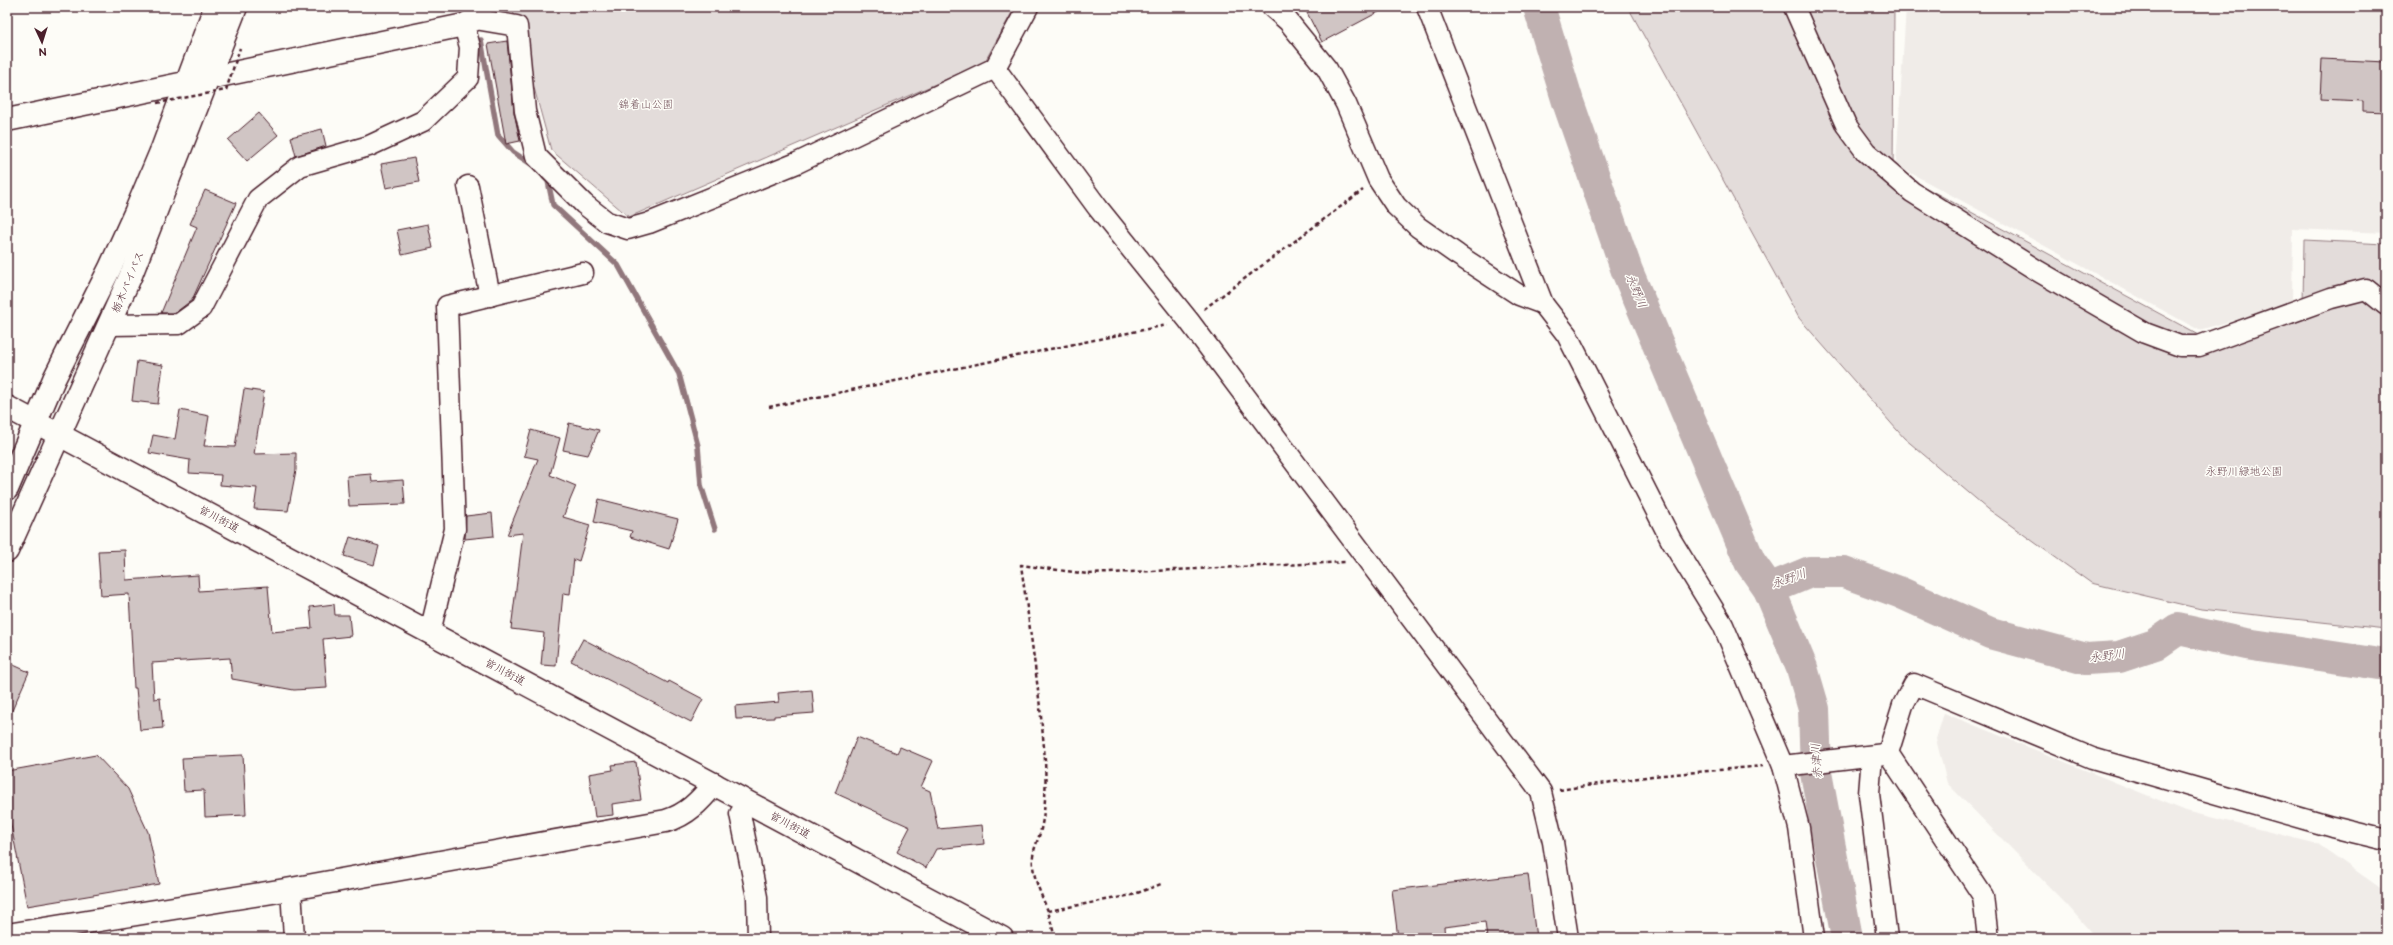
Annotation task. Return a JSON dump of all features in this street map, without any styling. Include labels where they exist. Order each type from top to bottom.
[{"type":"main road","name":"栃木バイパス","points":[[8,486],[54,379],[110,268],[162,149],[215,7]]},
{"type":"main road","name":"栃木バイパス","points":[[7,551],[110,325],[236,7]]},
{"type":"main road","points":[[7,120],[209,78],[473,17]]},
{"type":"main road","name":"皆川街道","points":[[7,407],[1002,938]]},
{"type":"main road","points":[[7,935],[291,889],[666,821],[681,817],[699,801],[714,784]]},
{"type":"street","points":[[110,325],[179,324],[201,308],[258,199],[300,166],[369,146],[423,121],[468,78],[473,17],[517,26],[525,111],[536,156],[584,204],[607,222],[628,229],[650,223],[797,163],[996,68],[1028,7]]},
{"type":"street","points":[[1272,7],[1288,21],[1327,69],[1346,104],[1378,179],[1396,206],[1418,227],[1519,295],[1543,304]]},
{"type":"street","points":[[1427,7],[1543,304],[1567,335],[1671,540],[1722,626],[1787,766],[1799,828],[1814,938]]},
{"type":"street","points":[[1794,7],[1846,125],[1866,152],[1912,192],[2038,272],[2145,333],[2180,346],[2199,346],[2331,298],[2366,289],[2386,305]]},
{"type":"street","points":[[996,68],[1098,208],[1188,321],[1541,792],[1553,842],[1568,938]]},
{"type":"street","points":[[468,186],[490,296]]},
{"type":"street","points":[[430,632],[455,528],[447,306],[583,273]]},
{"type":"street","points":[[1887,938],[1869,794],[1880,755],[1914,684],[2092,758],[2332,827],[2386,840]]},
{"type":"street","points":[[1787,766],[1852,757],[1880,755]]},
{"type":"street","points":[[1880,755],[1983,896],[1988,938]]},
{"type":"street","points":[[748,803],[740,814],[757,897],[758,938]]},
{"type":"street","points":[[291,889],[294,938]]},
{"type":"path","points":[[157,103],[226,90],[242,41]]},
{"type":"path","points":[[240,48],[247,51]]},
{"type":"path","points":[[769,407],[1188,321],[1378,179]]},
{"type":"path","points":[[1055,938],[1048,911],[1038,886],[1033,863],[1033,855],[1040,832],[1045,801],[1045,761],[1035,663],[1021,565],[1088,574],[1367,561]]},
{"type":"path","points":[[1541,792],[1652,776],[1748,766],[1787,766]]},
{"type":"path","points":[[1048,911],[1132,895],[1161,884]]},
{"type":"shaded area","points":[[1906,7],[2386,7],[2386,233],[2293,229],[2292,304],[2199,330],[1896,165]]},
{"type":"shaded area","points":[[1944,713],[2186,811],[2318,844],[2386,892],[2386,938],[2096,938],[2068,906],[1947,783],[1936,739]]},
{"type":"green space","name":"錦着山公園","points":[[512,7],[1015,7],[984,63],[629,217],[551,150]]},
{"type":"green space","name":"永野川緑地公園","points":[[1628,7],[1894,7],[1893,170],[2201,336],[2303,304],[2304,240],[2386,244],[2386,629],[2201,609],[2091,583],[1988,509],[1904,438],[1799,318]]},
{"type":"building","points":[[1304,7],[1388,7],[1322,42]]},
{"type":"building","points":[[507,41],[514,112],[520,141],[506,144],[488,44]]},
{"type":"building","points":[[2322,59],[2386,62],[2386,112],[2363,111],[2363,101],[2320,99]]},
{"type":"building","points":[[259,113],[278,135],[247,161],[228,140]]},
{"type":"building","points":[[322,129],[326,146],[296,156],[291,137]]},
{"type":"building","points":[[414,158],[419,182],[386,188],[381,164]]},
{"type":"building","points":[[205,190],[236,203],[192,300],[175,313],[161,313],[197,227],[190,224]]},
{"type":"building","points":[[428,224],[433,248],[402,255],[397,230]]},
{"type":"building","points":[[137,361],[163,365],[158,404],[132,401]]},
{"type":"building","points":[[244,389],[264,392],[254,454],[296,453],[296,470],[288,511],[254,509],[257,488],[220,485],[221,475],[189,473],[190,460],[149,453],[153,435],[175,439],[180,410],[209,416],[204,446],[235,447]]},
{"type":"building","points":[[569,423],[599,430],[588,455],[563,450]]},
{"type":"building","points":[[531,430],[560,438],[550,475],[576,486],[563,517],[590,525],[579,561],[574,559],[570,594],[563,593],[556,666],[541,665],[544,633],[511,629],[523,533],[507,535],[538,459],[524,456]]},
{"type":"building","points":[[371,474],[372,482],[403,480],[405,504],[349,506],[347,476]]},
{"type":"building","points":[[599,499],[678,519],[669,549],[630,537],[632,531],[594,522]]},
{"type":"building","points":[[492,513],[494,536],[465,539],[466,516]]},
{"type":"building","points":[[350,537],[379,546],[374,565],[344,556]]},
{"type":"building","points":[[125,550],[126,580],[198,575],[199,591],[268,586],[272,632],[312,628],[310,607],[334,604],[335,615],[349,615],[351,636],[323,639],[327,688],[294,690],[232,679],[230,658],[152,663],[154,699],[160,698],[163,728],[140,730],[136,688],[134,688],[129,594],[101,596],[98,551]]},
{"type":"building","points":[[583,639],[668,683],[669,681],[703,699],[691,722],[571,661]]},
{"type":"building","points":[[7,662],[29,672],[7,722]]},
{"type":"building","points":[[812,690],[814,713],[774,716],[774,718],[736,719],[735,706],[779,702],[778,693]]},
{"type":"building","points":[[857,737],[897,753],[900,747],[933,761],[921,787],[930,791],[938,829],[982,825],[984,844],[936,849],[926,868],[897,852],[910,827],[835,793]]},
{"type":"building","points":[[96,755],[128,789],[148,832],[159,884],[27,906],[7,805],[7,771]]},
{"type":"building","points":[[243,755],[246,815],[205,817],[204,790],[184,791],[182,758]]},
{"type":"building","points":[[636,762],[641,800],[612,804],[613,815],[595,817],[589,774],[613,770],[612,765]]},
{"type":"building","points":[[1528,874],[1536,938],[1487,938],[1485,922],[1444,927],[1445,938],[1398,938],[1392,890]]},
{"type":"waterway","name":"永野川","points":[[1539,7],[1568,102],[1627,271],[1750,562],[1769,589],[1802,668],[1814,709],[1816,773],[1847,938]]},
{"type":"waterway","points":[[481,40],[498,135],[513,152],[534,166]]},
{"type":"waterway","points":[[544,177],[548,181],[553,205],[618,265],[679,374],[698,446],[701,485],[715,529]]},
{"type":"waterway","name":"永野川","points":[[1769,589],[1810,572],[1844,572],[1899,592],[1990,633],[2086,659],[2119,657],[2155,645],[2178,629],[2246,644],[2386,665]]},
{"type":"water label","name":"赤津川","points":[[1817,761]]}]
